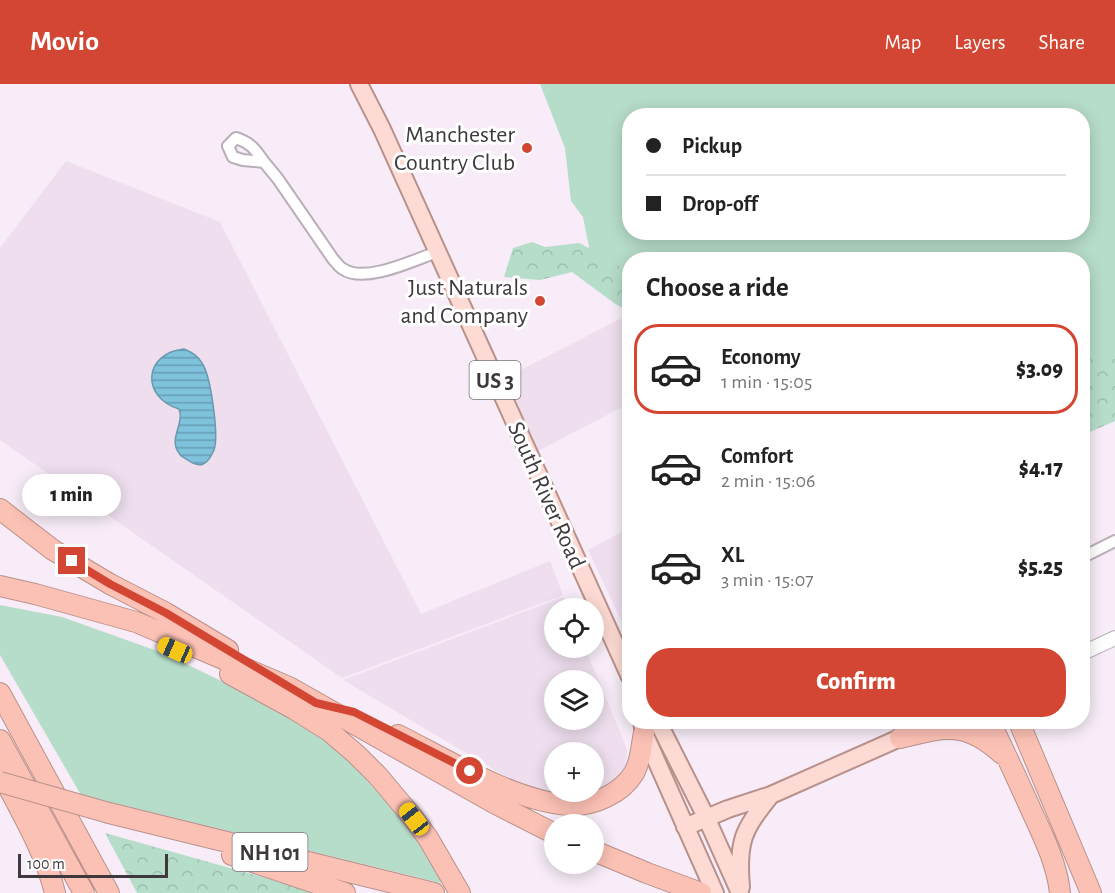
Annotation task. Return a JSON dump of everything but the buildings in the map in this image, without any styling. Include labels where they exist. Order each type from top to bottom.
[{"type":"highway","points":[[0,509],[53,550],[110,584],[166,613],[316,703],[494,803],[544,828]]},
{"type":"highway","points":[[0,586],[136,622],[289,687]]},
{"type":"highway","points":[[76,607],[234,676],[294,709],[329,732],[356,754],[396,796],[428,838],[460,893]]},
{"type":"highway","points":[[0,693],[111,893]]},
{"type":"highway","points":[[316,703],[354,712],[501,787],[549,802],[574,806],[608,796],[628,781],[638,764],[647,729]]},
{"type":"highway","points":[[900,738],[936,729],[960,729],[992,744],[1010,762]]},
{"type":"highway","points":[[994,729],[1050,853],[1059,880],[1060,893]]},
{"type":"highway","points":[[1022,729],[1092,893]]},
{"type":"highway","points":[[0,740],[84,893]]},
{"type":"highway","points":[[0,771],[37,842],[55,893]]},
{"type":"highway","name":"NH 101","points":[[0,782],[109,813],[433,893]]},
{"type":"highway","points":[[0,792],[40,792]]},
{"type":"highway","points":[[185,831],[209,847],[345,893]]},
{"type":"highway","points":[[604,855],[692,890]]},
{"type":"main road","name":"South River Road","points":[[359,84],[382,129],[622,659]]},
{"type":"main road","points":[[649,729],[688,833],[715,893]]},
{"type":"main road","points":[[650,729],[708,823],[740,893]]},
{"type":"main road","points":[[688,833],[708,823],[756,806],[771,795],[921,729]]},
{"type":"main road","points":[[740,893],[740,859],[744,835],[755,815],[771,795]]},
{"type":"street","points":[[264,162],[333,259],[344,270],[357,274],[372,274],[437,252]]},
{"type":"street","points":[[1090,553],[1112,542],[1115,556]]},
{"type":"street","points":[[1090,650],[1115,638]]},
{"type":"shaded area","points":[[66,161],[220,222],[421,614],[550,561],[563,595],[544,598],[544,602],[342,678],[0,440],[0,248]]},
{"type":"shaded area","points":[[622,318],[622,407],[538,451],[505,378]]},
{"type":"shaded area","points":[[622,532],[622,622],[588,550]]},
{"type":"shaded area","points":[[544,604],[544,658],[589,658],[594,670],[544,670],[544,730],[604,730],[604,694],[627,749],[626,765],[616,782],[604,790],[604,742],[544,742],[544,796],[535,794],[343,680]]},
{"type":"green space","name":"Manchester Country Club","points":[[540,84],[1115,84],[1115,396],[1090,407],[1090,252],[622,252],[622,276],[592,262],[583,217],[571,201],[565,148]]},
{"type":"green space","points":[[532,242],[545,247],[579,243],[600,254],[622,269],[622,308],[572,272],[540,280],[504,277],[513,248]]},
{"type":"green space","points":[[1115,353],[1115,421],[1090,432],[1090,355]]},
{"type":"green space","points":[[0,605],[62,617],[163,653],[257,698],[343,753],[414,834],[445,884],[81,795],[0,655]]},
{"type":"green space","points":[[105,833],[302,888],[314,893],[137,893]]},
{"type":"water","points":[[184,349],[195,354],[202,363],[213,406],[216,432],[214,450],[206,463],[199,465],[179,454],[175,442],[180,420],[179,409],[166,403],[153,386],[152,376],[161,358],[171,352]]},
{"type":"place","name":"Manchester Country Club","points":[[527,148]]},
{"type":"place","name":"Just Naturals and Company","points":[[540,301]]},
{"type":"route","points":[[72,561],[166,613],[316,703],[354,712],[470,771]]}]
